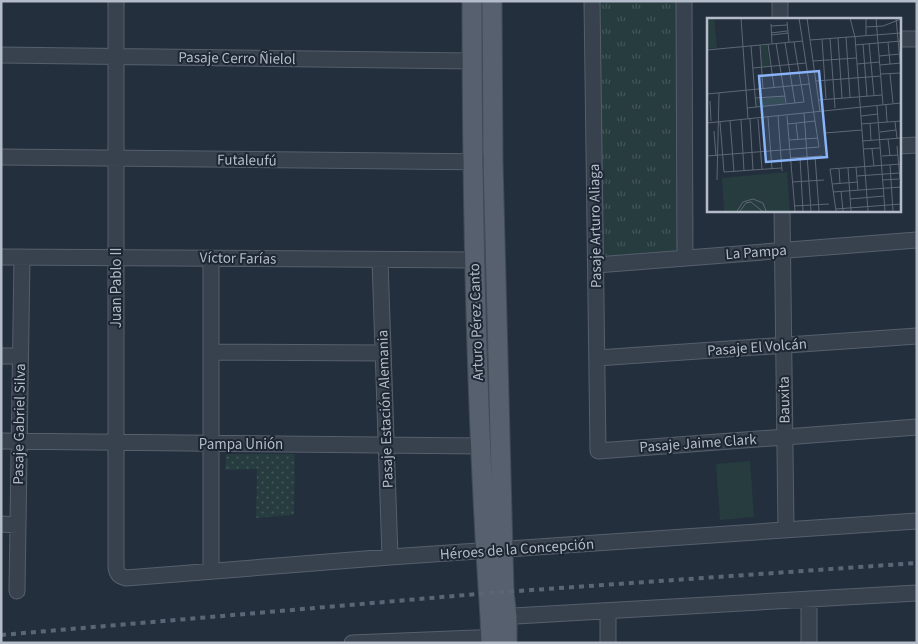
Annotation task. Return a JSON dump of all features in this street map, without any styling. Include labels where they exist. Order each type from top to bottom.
[{"type":"main road","name":"Arturo Pérez Canto","points":[[472,1],[472,163],[480,446],[494,551],[499,640]]},
{"type":"main road","name":"Arturo Pérez Canto","points":[[492,1],[494,551]]},
{"type":"street","name":"Juan Pablo II","points":[[116,1],[116,567],[118,574]]},
{"type":"street","name":"Pasaje Arturo Aliaga","points":[[592,1],[598,451]]},
{"type":"street","points":[[684,1],[685,258]]},
{"type":"street","points":[[780,1],[780,18]]},
{"type":"street","points":[[900,39],[917,39]]},
{"type":"street","name":"Pasaje Cerro Ñielol","points":[[1,55],[472,61]]},
{"type":"street","points":[[900,146],[917,144]]},
{"type":"street","name":"Futaleufú","points":[[1,158],[493,162]]},
{"type":"street","name":"Bauxita","points":[[782,211],[786,530]]},
{"type":"street","name":"La Pampa","points":[[596,265],[917,240]]},
{"type":"street","name":"Víctor Farías","points":[[1,257],[474,260]]},
{"type":"street","name":"Pasaje Gabriel Silva","points":[[17,591],[22,257]]},
{"type":"street","points":[[211,258],[212,571]]},
{"type":"street","name":"Pasaje Estación Alemania","points":[[380,260],[390,558]]},
{"type":"street","name":"Pasaje El Volcán","points":[[597,358],[917,336]]},
{"type":"street","points":[[212,352],[383,353]]},
{"type":"street","points":[[1,356],[20,356]]},
{"type":"street","name":"Pasaje Jaime Clark","points":[[598,451],[917,427]]},
{"type":"street","name":"Pampa Unión","points":[[1,441],[480,446]]},
{"type":"street","name":"Héroes de la Concepción","points":[[118,574],[126,578],[917,521]]},
{"type":"street","points":[[1,524],[18,524]]},
{"type":"street","points":[[499,617],[917,593]]},
{"type":"street","points":[[809,599],[809,643]]},
{"type":"street","points":[[608,612],[608,643]]},
{"type":"street","points":[[352,643],[499,640]]},
{"type":"green space","points":[[597,1],[681,1],[684,251],[598,256]]},
{"type":"green space","points":[[487,175],[492,482],[486,370],[482,220],[482,183],[483,176]]},
{"type":"green space","points":[[226,454],[295,454],[294,515],[256,518],[257,469],[225,470]]},
{"type":"green space","points":[[750,461],[754,517],[720,520],[716,464]]},
{"type":"railway","points":[[1,635],[489,593],[917,563]]}]
